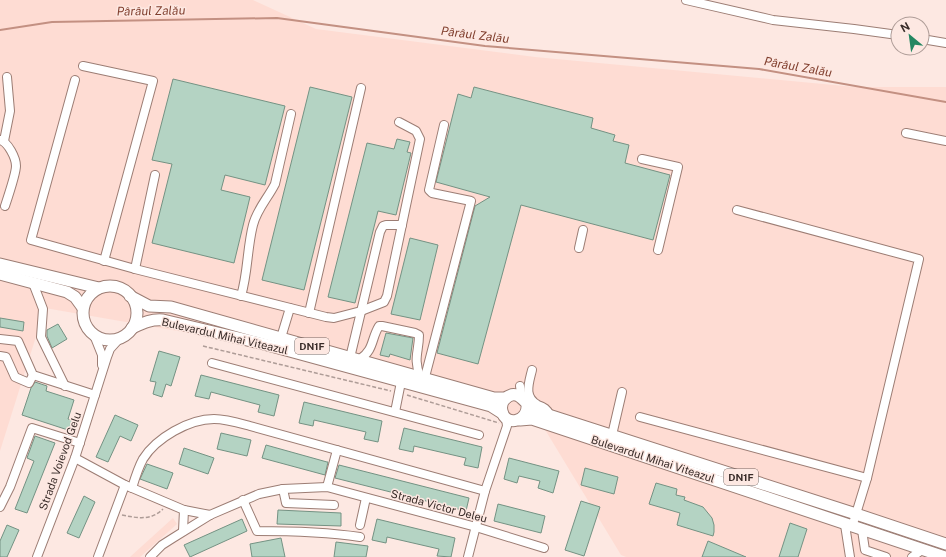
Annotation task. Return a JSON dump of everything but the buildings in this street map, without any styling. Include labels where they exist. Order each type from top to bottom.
[{"type":"main road","name":"DN1F","points":[[0,264],[99,288],[114,286],[123,290],[130,296]]},
{"type":"main road","points":[[0,274],[68,292],[75,296],[83,308]]},
{"type":"main road","points":[[99,288],[91,293],[85,301],[83,308],[84,322],[94,335],[111,340],[120,338]]},
{"type":"main road","name":"Bulevardul Mihai Viteazul","points":[[130,296],[149,306],[171,307],[279,343]]},
{"type":"main road","points":[[130,296],[135,304],[136,311],[136,318],[132,328]]},
{"type":"main road","name":"Bulevardul Mihai Viteazul","points":[[132,328],[146,321],[154,319],[164,320],[279,343],[423,377],[494,398],[518,396],[533,410],[612,435],[633,447],[764,496],[945,557]]},
{"type":"main road","name":"DN1F","points":[[120,338],[132,328]]},
{"type":"main road","name":"Bulevardul Mihai Viteazul","points":[[353,361],[401,382],[491,406],[510,420],[532,419],[768,485],[946,544]]},
{"type":"main road","points":[[509,397],[502,405],[510,420],[523,418],[527,412],[525,402]]},
{"type":"main road","points":[[764,496],[768,485]]},
{"type":"street","points":[[686,0],[773,20],[890,34]]},
{"type":"street","points":[[930,40],[946,43]]},
{"type":"street","points":[[83,66],[153,81],[104,261]]},
{"type":"street","points":[[5,206],[16,166],[12,153],[2,141],[10,111],[7,77]]},
{"type":"street","points":[[75,80],[31,240],[135,269],[334,318],[361,311],[384,302],[387,296],[420,139],[416,131],[399,122]]},
{"type":"street","points":[[309,313],[361,88]]},
{"type":"street","points":[[241,296],[245,284],[248,252],[253,224],[259,210],[275,184],[291,114]]},
{"type":"street","points":[[423,377],[471,201],[432,193],[429,190],[444,125]]},
{"type":"street","points":[[906,133],[946,141]]},
{"type":"street","points":[[642,159],[678,167],[658,250]]},
{"type":"street","points":[[135,269],[155,175]]},
{"type":"street","points":[[738,210],[920,259],[867,478],[856,514],[850,557]]},
{"type":"street","points":[[353,361],[361,311],[383,226],[402,225]]},
{"type":"street","points":[[579,248],[583,230]]},
{"type":"street","points":[[33,283],[43,309],[41,337],[65,386]]},
{"type":"street","points":[[279,343],[290,308]]},
{"type":"street","points":[[353,361],[366,355],[370,350],[379,326],[415,333],[419,335],[416,366],[423,377]]},
{"type":"street","points":[[94,335],[102,355],[102,372]]},
{"type":"street","name":"Strada Voievod Gelu","points":[[37,557],[75,458],[110,349],[120,338]]},
{"type":"street","points":[[0,339],[18,342],[33,375],[95,395]]},
{"type":"street","points":[[0,356],[6,358],[15,377],[29,383],[33,375]]},
{"type":"street","points":[[212,363],[478,435]]},
{"type":"street","points":[[532,370],[528,386],[529,396],[534,402],[546,408],[550,415]]},
{"type":"street","points":[[395,412],[401,382]]},
{"type":"street","points":[[612,435],[622,392]]},
{"type":"street","points":[[640,417],[867,478]]},
{"type":"street","points":[[98,557],[114,514],[144,458],[171,432],[200,420],[215,419],[250,426],[485,491]]},
{"type":"street","points":[[468,557],[485,491],[510,420]]},
{"type":"street","points":[[0,507],[10,487],[32,428],[80,443]]},
{"type":"street","points":[[327,487],[337,450]]},
{"type":"street","points":[[75,458],[128,486],[184,510],[210,515]]},
{"type":"street","name":"Strada Victor Deleu","points":[[150,557],[162,545],[183,531],[210,515],[243,500],[259,494],[283,490],[327,487],[476,526],[544,548]]},
{"type":"street","points":[[283,490],[286,503],[334,505]]},
{"type":"street","points":[[360,525],[366,498]]},
{"type":"street","points":[[243,500],[257,531],[342,534],[360,537]]},
{"type":"street","points":[[183,531],[184,510]]},
{"type":"street","points":[[853,527],[865,550],[886,557]]},
{"type":"street","points":[[912,557],[922,550]]},
{"type":"path","points":[[203,346],[510,420]]},
{"type":"path","points":[[114,514],[141,519],[162,510],[167,502]]},
{"type":"shaded area","points":[[0,0],[253,0],[316,29],[535,57],[855,87],[946,87],[946,557],[626,557],[621,555],[541,423],[277,348],[45,308],[0,451]]},
{"type":"shaded area","points":[[173,518],[177,524],[140,557],[130,557]]},
{"type":"waterway","name":"Pârâul Zalău","points":[[0,30],[52,22],[277,18],[485,46],[759,69],[946,102]]}]
